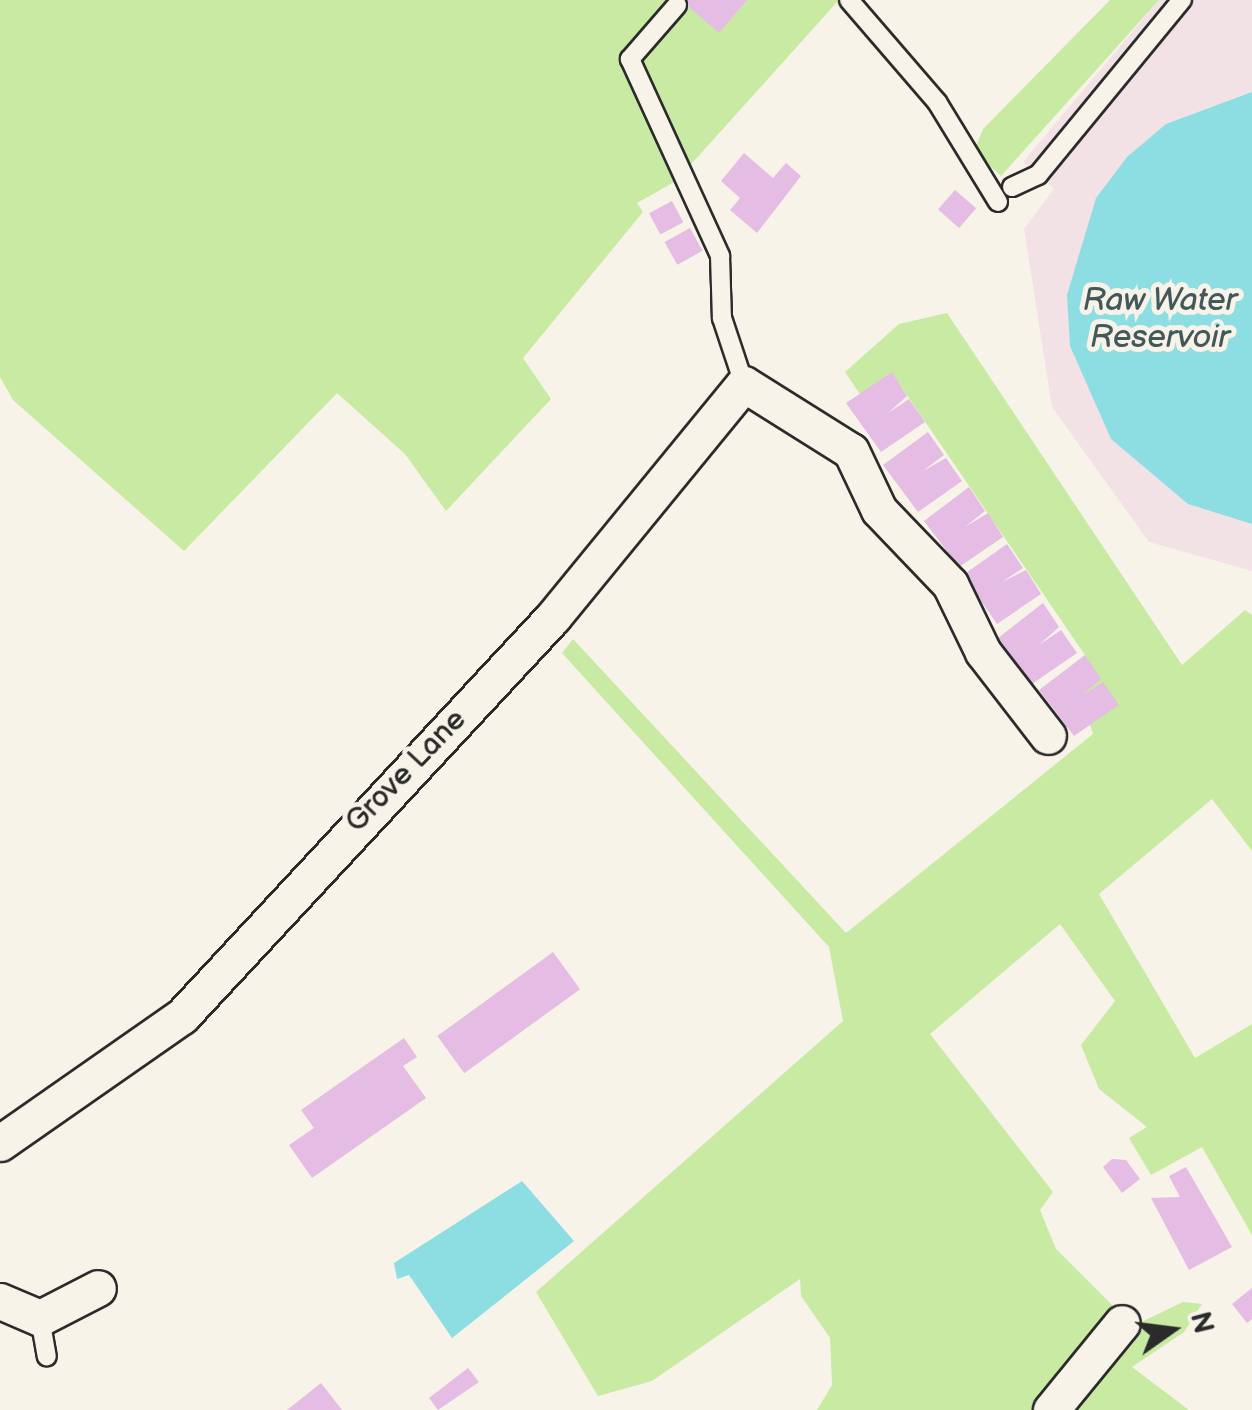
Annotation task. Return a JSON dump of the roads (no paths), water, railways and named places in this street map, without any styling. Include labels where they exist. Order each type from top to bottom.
[{"type":"street","points":[[744,384],[851,451],[879,510],[950,584],[982,652],[1048,736]]},
{"type":"street","name":"Grove Lane","points":[[0,1142],[182,1016],[553,617],[744,384]]},
{"type":"street","points":[[0,1301],[40,1318],[98,1288]]},
{"type":"street","points":[[1051,1410],[1122,1324]]},
{"type":"lane","points":[[848,0],[937,102],[998,202]]},
{"type":"lane","points":[[1012,187],[1038,175],[1182,0]]},
{"type":"lane","points":[[677,4],[630,60],[720,256],[722,318],[744,384]]},
{"type":"lane","points":[[40,1318],[47,1356]]},
{"type":"water","name":"Raw Water Reservoir","points":[[1252,92],[1252,524],[1188,504],[1111,439],[1070,346],[1067,295],[1096,198],[1127,157],[1166,124]]},
{"type":"water","points":[[522,1181],[574,1241],[452,1338],[409,1275],[397,1279],[394,1263]]}]
